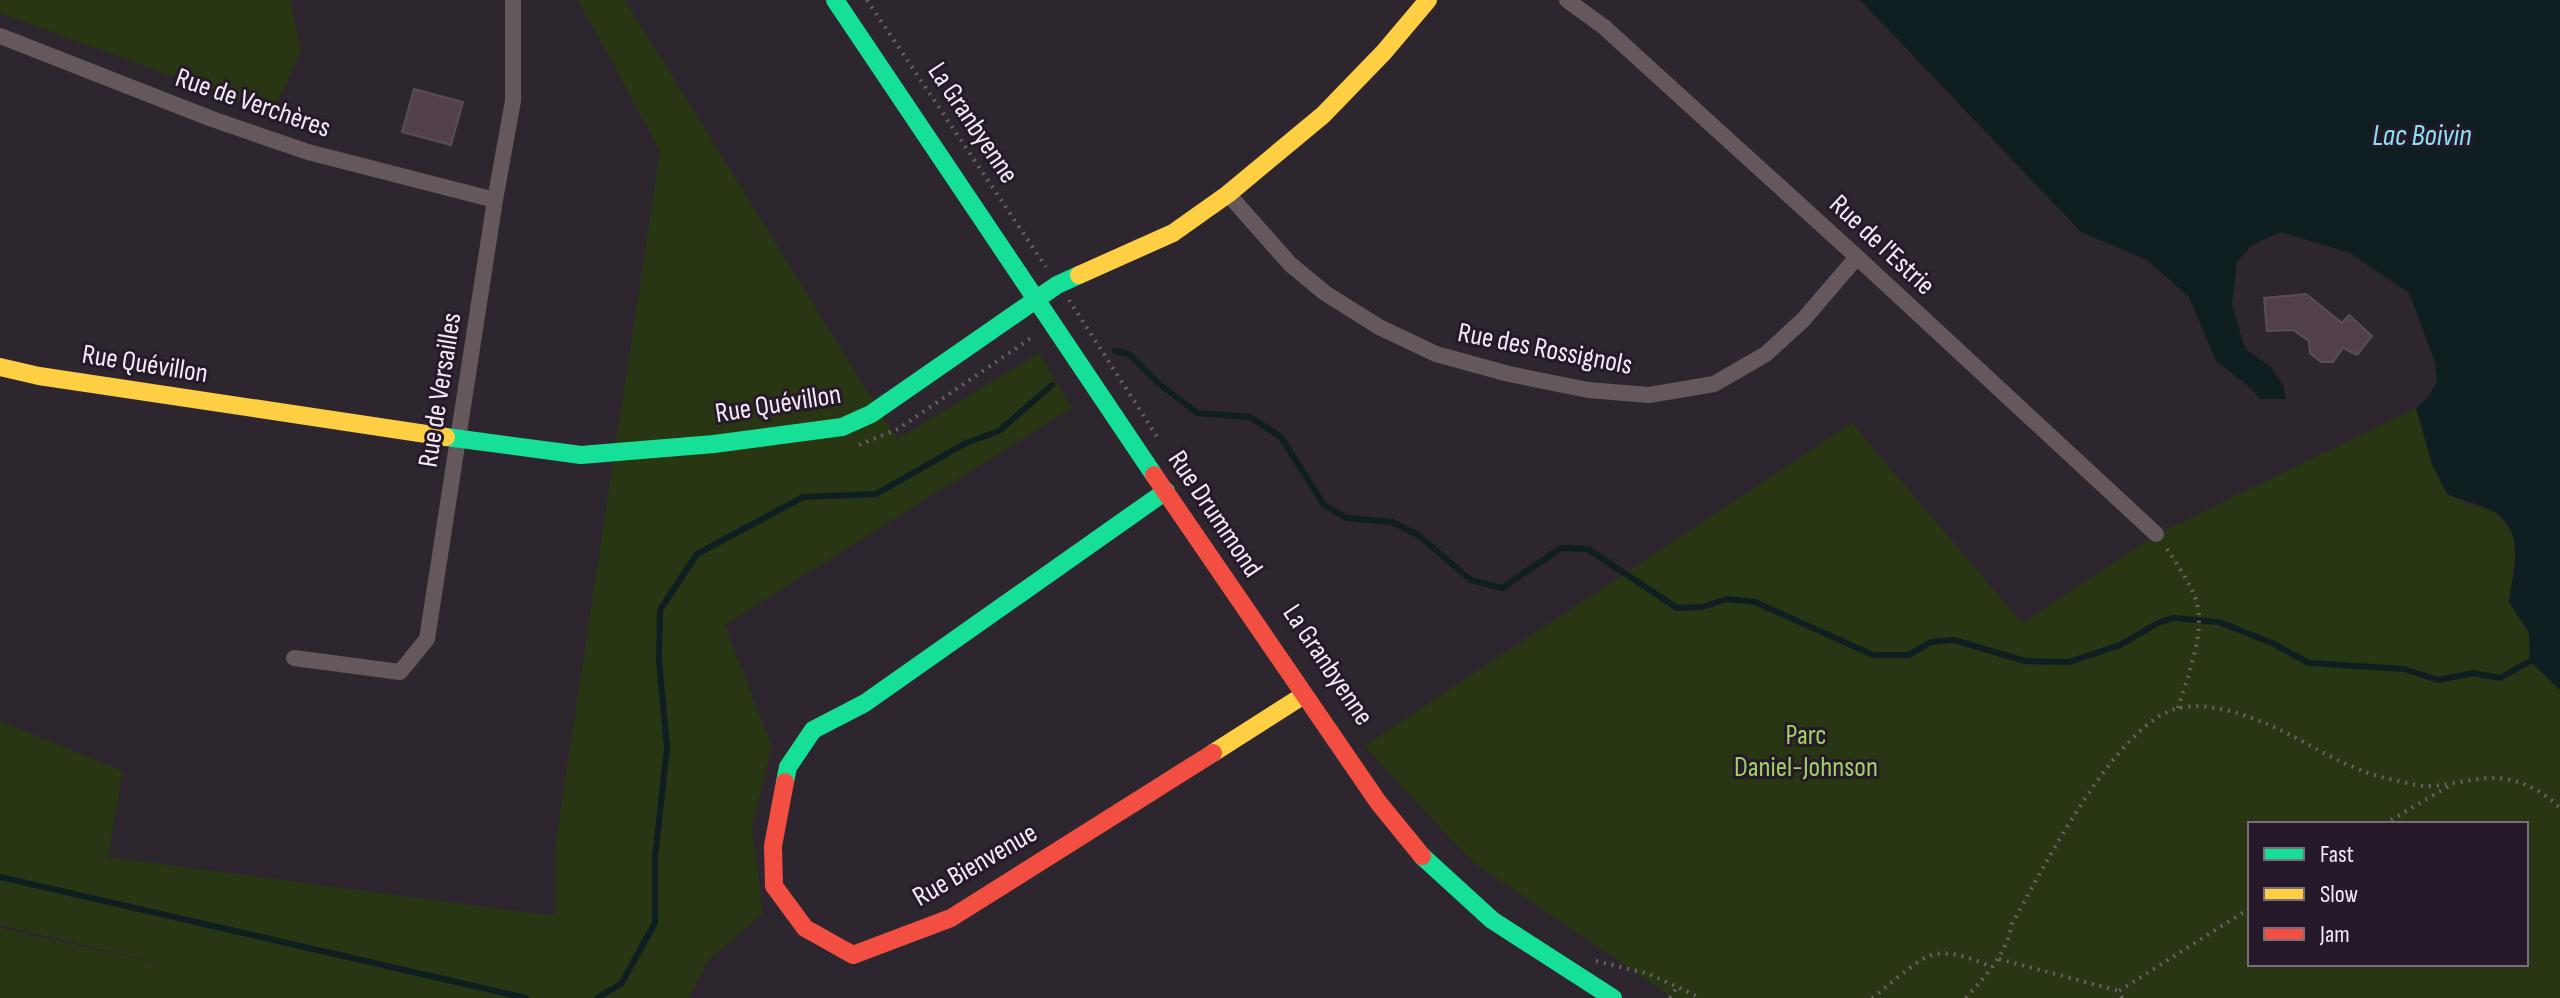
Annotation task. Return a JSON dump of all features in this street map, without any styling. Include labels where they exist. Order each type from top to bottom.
[{"type":"street","name":"Rue de Versailles","points":[[294,658],[400,672],[427,639],[513,101],[513,0]]},
{"type":"street","name":"Rue Drummond","points":[[835,0],[1378,802],[1430,866],[1492,920],[1613,998]]},
{"type":"street","name":"Rue Quévillon","points":[[0,367],[39,376],[271,412],[581,455],[714,444],[842,427],[871,414],[1057,285],[1173,233],[1228,194],[1323,115],[1384,52],[1428,0]]},
{"type":"street","name":"Rue de l'Estrie","points":[[1567,0],[1604,27],[2156,534]]},
{"type":"street","name":"Rue de Verchères","points":[[0,36],[212,119],[308,152],[495,200]]},
{"type":"street","name":"Rue des Rossignols","points":[[1228,194],[1290,264],[1325,293],[1379,327],[1436,354],[1509,374],[1588,390],[1649,395],[1714,384],[1766,354],[1803,320],[1857,257]]},
{"type":"street","name":"Rue Bienvenue","points":[[1166,491],[865,703],[813,730],[788,767],[773,846],[774,886],[805,928],[853,955],[951,918],[1304,695]]},
{"type":"path","name":"La Granbyenne","points":[[867,0],[1057,285],[1077,310],[1160,441]]},
{"type":"path","points":[[2156,534],[2173,557],[2197,603],[2198,632],[2178,708]]},
{"type":"path","points":[[1966,998],[1999,959],[2009,941],[2012,924],[2096,783],[2133,737],[2155,718],[2178,708],[2212,708],[2235,713],[2268,725],[2371,775],[2425,786],[2482,778],[2517,781],[2534,788],[2560,808]]},
{"type":"path","points":[[2387,822],[2457,782]]},
{"type":"path","points":[[1999,959],[2119,991],[2248,909]]},
{"type":"path","points":[[1872,998],[1929,956],[1947,954],[1967,957],[1992,967]]},
{"type":"path","points":[[1594,960],[1649,974],[1701,998]]},
{"type":"path","points":[[1670,998],[1677,987]]},
{"type":"path","points":[[2119,991],[2122,998]]},
{"type":"green space","points":[[0,0],[290,0],[301,51],[273,113],[0,13]]},
{"type":"green space","points":[[578,0],[625,0],[897,439],[1039,353],[1072,408],[725,625],[772,747],[752,826],[763,913],[707,962],[689,998],[0,998],[0,928],[175,967],[0,925],[0,721],[123,771],[108,857],[555,916],[555,846],[660,151]]},
{"type":"green space","name":"Parc Daniel-Johnson","points":[[2416,408],[2432,464],[2463,502],[2495,512],[2512,530],[2517,543],[2509,602],[2529,633],[2530,662],[2560,690],[2560,998],[1673,998],[1473,862],[1364,746],[1852,423],[2022,623],[2157,534]]},
{"type":"water","name":"Lac Boivin","points":[[1860,0],[2560,0],[2560,690],[2530,661],[2529,633],[2509,602],[2515,565],[2511,531],[2495,512],[2447,494],[2432,464],[2416,408],[2429,396],[2437,381],[2435,362],[2409,293],[2350,253],[2281,232],[2251,246],[2237,262],[2232,305],[2245,349],[2271,367],[2283,385],[2286,399],[2260,399],[2216,361],[2189,297],[2147,260],[2081,232]]},
{"type":"building","points":[[414,89],[463,102],[451,145],[402,132]]},
{"type":"building","points":[[2306,294],[2342,323],[2349,315],[2372,336],[2357,355],[2343,348],[2333,362],[2321,362],[2310,353],[2309,341],[2293,330],[2267,331],[2264,298]]},
{"type":"waterway","points":[[1115,351],[1129,354],[1157,382],[1197,413],[1250,417],[1281,437],[1324,505],[1347,518],[1392,522],[1418,535],[1471,580],[1502,588],[1561,548],[1588,549],[1677,608],[1702,607],[1727,599],[1755,602],[1873,655],[1909,655],[1931,642],[1954,640],[2025,661],[2069,662],[2120,645],[2173,618],[2219,622],[2272,643],[2309,663],[2404,669],[2438,680],[2473,673],[2500,678],[2530,661]]},
{"type":"waterway","points":[[597,998],[621,984],[655,923],[655,858],[667,747],[659,660],[660,610],[697,554],[803,497],[876,494],[966,443],[999,431],[1052,385]]},
{"type":"waterway","points":[[0,877],[526,998]]},
{"type":"traffic: fast","points":[[835,0],[1154,475]]},
{"type":"traffic: fast","points":[[446,437],[581,455],[714,444],[842,427],[871,414],[1057,285],[1079,275]]},
{"type":"traffic: fast","points":[[785,782],[788,767],[813,730],[865,703],[1166,491]]},
{"type":"traffic: fast","points":[[1422,856],[1492,920],[1613,998]]},
{"type":"traffic: slow","points":[[1079,275],[1173,233],[1228,194],[1323,115],[1384,52],[1428,0]]},
{"type":"traffic: slow","points":[[0,367],[39,376],[446,437]]},
{"type":"traffic: slow","points":[[1213,753],[1304,695]]},
{"type":"traffic: jam","points":[[1154,475],[1378,802],[1422,856]]},
{"type":"traffic: jam","points":[[785,782],[773,846],[774,886],[805,928],[853,955],[951,918],[1213,753]]}]
